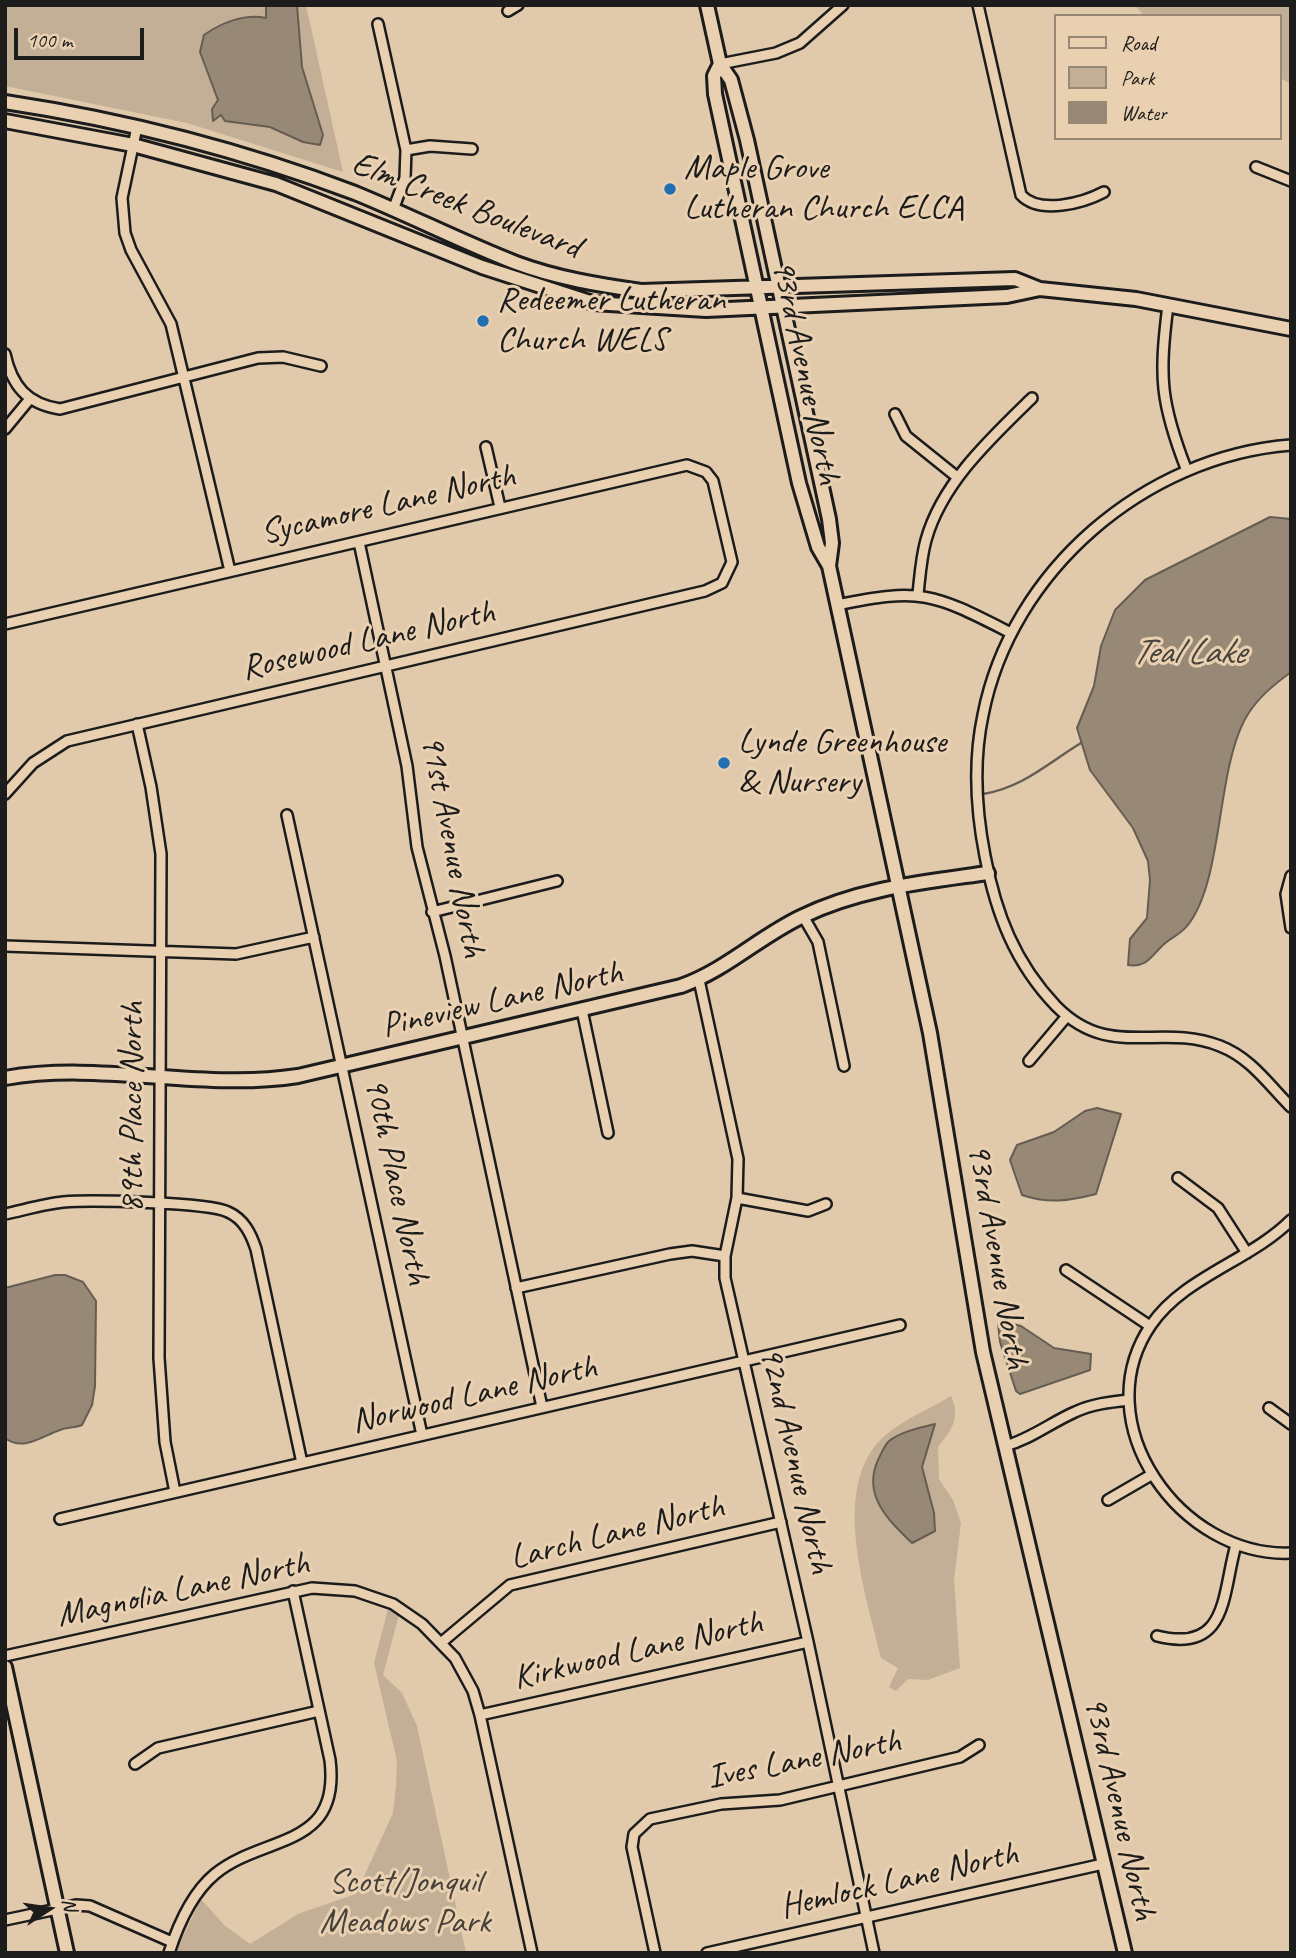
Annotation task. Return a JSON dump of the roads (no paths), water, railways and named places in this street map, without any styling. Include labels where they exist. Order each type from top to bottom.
[{"type":"street","points":[[508,11],[518,5]]},
{"type":"street","name":"93rd Avenue North","points":[[707,5],[720,64],[731,80],[734,91],[829,519],[832,543],[830,566],[837,605],[930,1033],[976,1317],[1125,1953]]},
{"type":"street","points":[[720,64],[776,53],[800,43],[843,5]]},
{"type":"street","points":[[978,5],[1021,195],[1040,204],[1085,202],[1104,192]]},
{"type":"street","points":[[378,24],[406,150],[405,178],[393,210]]},
{"type":"street","name":"93rd Avenue North","points":[[720,64],[713,76],[715,94],[799,483],[818,547],[830,566]]},
{"type":"street","name":"Elm Creek Boulevard","points":[[5,102],[137,127],[253,158],[393,210],[518,264],[599,285],[641,291],[1015,279],[1040,289],[1168,304],[1291,329]]},
{"type":"street","name":"Elm Creek Boulevard","points":[[5,121],[133,145],[276,184],[482,267],[593,303],[706,310],[781,304],[1007,296],[1040,289]]},
{"type":"street","points":[[137,127],[122,198],[125,233],[131,250],[171,324],[230,571]]},
{"type":"street","points":[[406,150],[430,146],[472,149]]},
{"type":"street","points":[[1256,167],[1291,181]]},
{"type":"street","points":[[1168,304],[1162,358],[1163,395],[1168,417],[1188,471]]},
{"type":"street","points":[[5,355],[13,380],[29,400],[50,408],[69,409],[184,376],[271,357],[321,366]]},
{"type":"street","points":[[918,594],[926,540],[936,514],[957,477],[1032,398]]},
{"type":"street","points":[[5,429],[29,400]]},
{"type":"street","points":[[895,414],[906,436],[957,477]]},
{"type":"street","points":[[1291,445],[1239,454],[1188,471],[1124,506],[1094,528],[1044,580],[1011,633],[990,686],[979,741],[977,797],[988,873],[1002,922],[1015,952],[1034,982],[1067,1016],[1085,1029],[1111,1037],[1181,1037],[1221,1046],[1256,1069],[1291,1107]]},
{"type":"street","points":[[486,447],[500,508]]},
{"type":"street","name":"Sycamore Lane North","points":[[5,624],[678,467],[697,467],[706,472],[717,491],[729,546]]},
{"type":"street","name":"91st Avenue North","points":[[359,542],[411,786],[417,847],[463,1038],[542,1407]]},
{"type":"street","name":"Rosewood Lane North","points":[[5,794],[49,750],[86,735],[713,589],[722,583],[729,573],[732,562],[729,546]]},
{"type":"street","points":[[837,605],[899,593],[918,594],[955,605],[1011,633]]},
{"type":"street","name":"89th Place North","points":[[137,724],[159,837],[162,951],[161,1404],[175,1492]]},
{"type":"street","name":"90th Place North","points":[[287,815],[422,1435]]},
{"type":"street","name":"Pineview Lane North","points":[[5,1078],[55,1073],[270,1080],[343,1065],[699,980],[803,916],[857,895],[988,873]]},
{"type":"street","points":[[1291,876],[1286,894],[1291,928]]},
{"type":"street","points":[[432,912],[556,881]]},
{"type":"street","points":[[803,916],[818,942],[844,1066]]},
{"type":"street","points":[[5,946],[236,954],[314,937]]},
{"type":"street","name":"92nd Avenue North","points":[[699,980],[738,1159],[737,1198],[725,1256],[725,1278],[808,1642],[874,1953]]},
{"type":"street","points":[[582,1010],[608,1133]]},
{"type":"street","points":[[1029,1061],[1067,1016]]},
{"type":"street","points":[[1178,1178],[1218,1208],[1247,1253]]},
{"type":"street","points":[[737,1198],[808,1211],[826,1204]]},
{"type":"street","points":[[5,1214],[62,1202],[205,1206],[228,1211],[246,1226],[253,1237],[302,1463]]},
{"type":"street","points":[[1291,1220],[1247,1253],[1182,1294],[1150,1326],[1133,1365],[1129,1400],[1140,1451],[1151,1475],[1178,1508],[1197,1523],[1236,1545],[1291,1553]]},
{"type":"street","points":[[516,1289],[670,1254],[692,1251],[725,1256]]},
{"type":"street","points":[[1066,1270],[1150,1326]]},
{"type":"street","name":"Norwood Lane North","points":[[60,1519],[900,1325]]},
{"type":"street","points":[[1005,1446],[1031,1438],[1059,1420],[1095,1404],[1129,1400]]},
{"type":"street","points":[[1269,1408],[1291,1424]]},
{"type":"street","points":[[1108,1500],[1151,1475]]},
{"type":"street","name":"Larch Lane North","points":[[442,1642],[510,1586],[781,1522]]},
{"type":"street","points":[[1157,1636],[1173,1640],[1192,1639],[1213,1625],[1224,1602],[1236,1545]]},
{"type":"street","name":"Magnolia Lane North","points":[[5,1656],[293,1591],[331,1588],[376,1597],[403,1610],[442,1642]]},
{"type":"street","points":[[169,1953],[195,1897],[215,1874],[236,1861],[295,1839],[319,1819],[331,1790],[332,1776],[293,1591]]},
{"type":"street","points":[[442,1642],[464,1674],[480,1715],[532,1953]]},
{"type":"street","name":"Kirkwood Lane North","points":[[480,1715],[808,1642]]},
{"type":"street","points":[[5,1667],[67,1953]]},
{"type":"street","points":[[135,1764],[158,1748],[319,1711]]},
{"type":"street","name":"Ives Lane North","points":[[655,1953],[632,1847],[638,1828],[650,1819],[702,1808],[780,1800],[839,1787],[960,1757],[979,1745]]},
{"type":"street","name":"Hemlock Lane North","points":[[707,1953],[1103,1864]]},
{"type":"street","points":[[5,1920],[58,1909],[90,1906],[172,1942]]},
{"type":"water","points":[[266,5],[297,5],[302,67],[323,135],[320,145],[303,142],[270,127],[225,121],[221,115],[213,121],[212,109],[218,100],[200,52],[204,35],[234,20],[266,18]]},
{"type":"water","name":"Teal Lake","points":[[1270,517],[1291,519],[1291,672],[1253,706],[1244,721],[1228,770],[1213,856],[1199,907],[1185,929],[1165,943],[1148,961],[1139,965],[1128,965],[1130,939],[1147,918],[1150,880],[1148,861],[1133,828],[1090,770],[1077,728],[1094,686],[1101,646],[1115,610],[1145,580]]},
{"type":"water","points":[[1097,1108],[1121,1114],[1096,1194],[1059,1200],[1041,1200],[1022,1195],[1010,1160],[1017,1145],[1054,1132],[1085,1111]]},
{"type":"water","points":[[55,1275],[65,1275],[83,1282],[96,1301],[95,1386],[92,1405],[82,1425],[19,1444],[5,1438],[5,1288]]},
{"type":"water","points":[[998,1324],[1021,1326],[1054,1348],[1091,1354],[1090,1370],[1020,1394],[1016,1391],[1000,1342]]},
{"type":"water","points":[[935,1424],[922,1467],[934,1513],[935,1531],[912,1543],[880,1506],[875,1496],[874,1473],[881,1453],[889,1441],[905,1432]]},
{"type":"waterway","points":[[983,794],[1010,786],[1034,774],[1081,743]]},
{"type":"place","name":"Maple Grove Lutheran Church ELCA","points":[[670,189]]},
{"type":"place","name":"Redeemer Lutheran Church WELS","points":[[483,321]]},
{"type":"place","name":"Lynde Greenhouse & Nursery","points":[[724,763]]},
{"type":"park label","name":"Scott/Jonquil Meadows Park","points":[[405,1903]]}]
